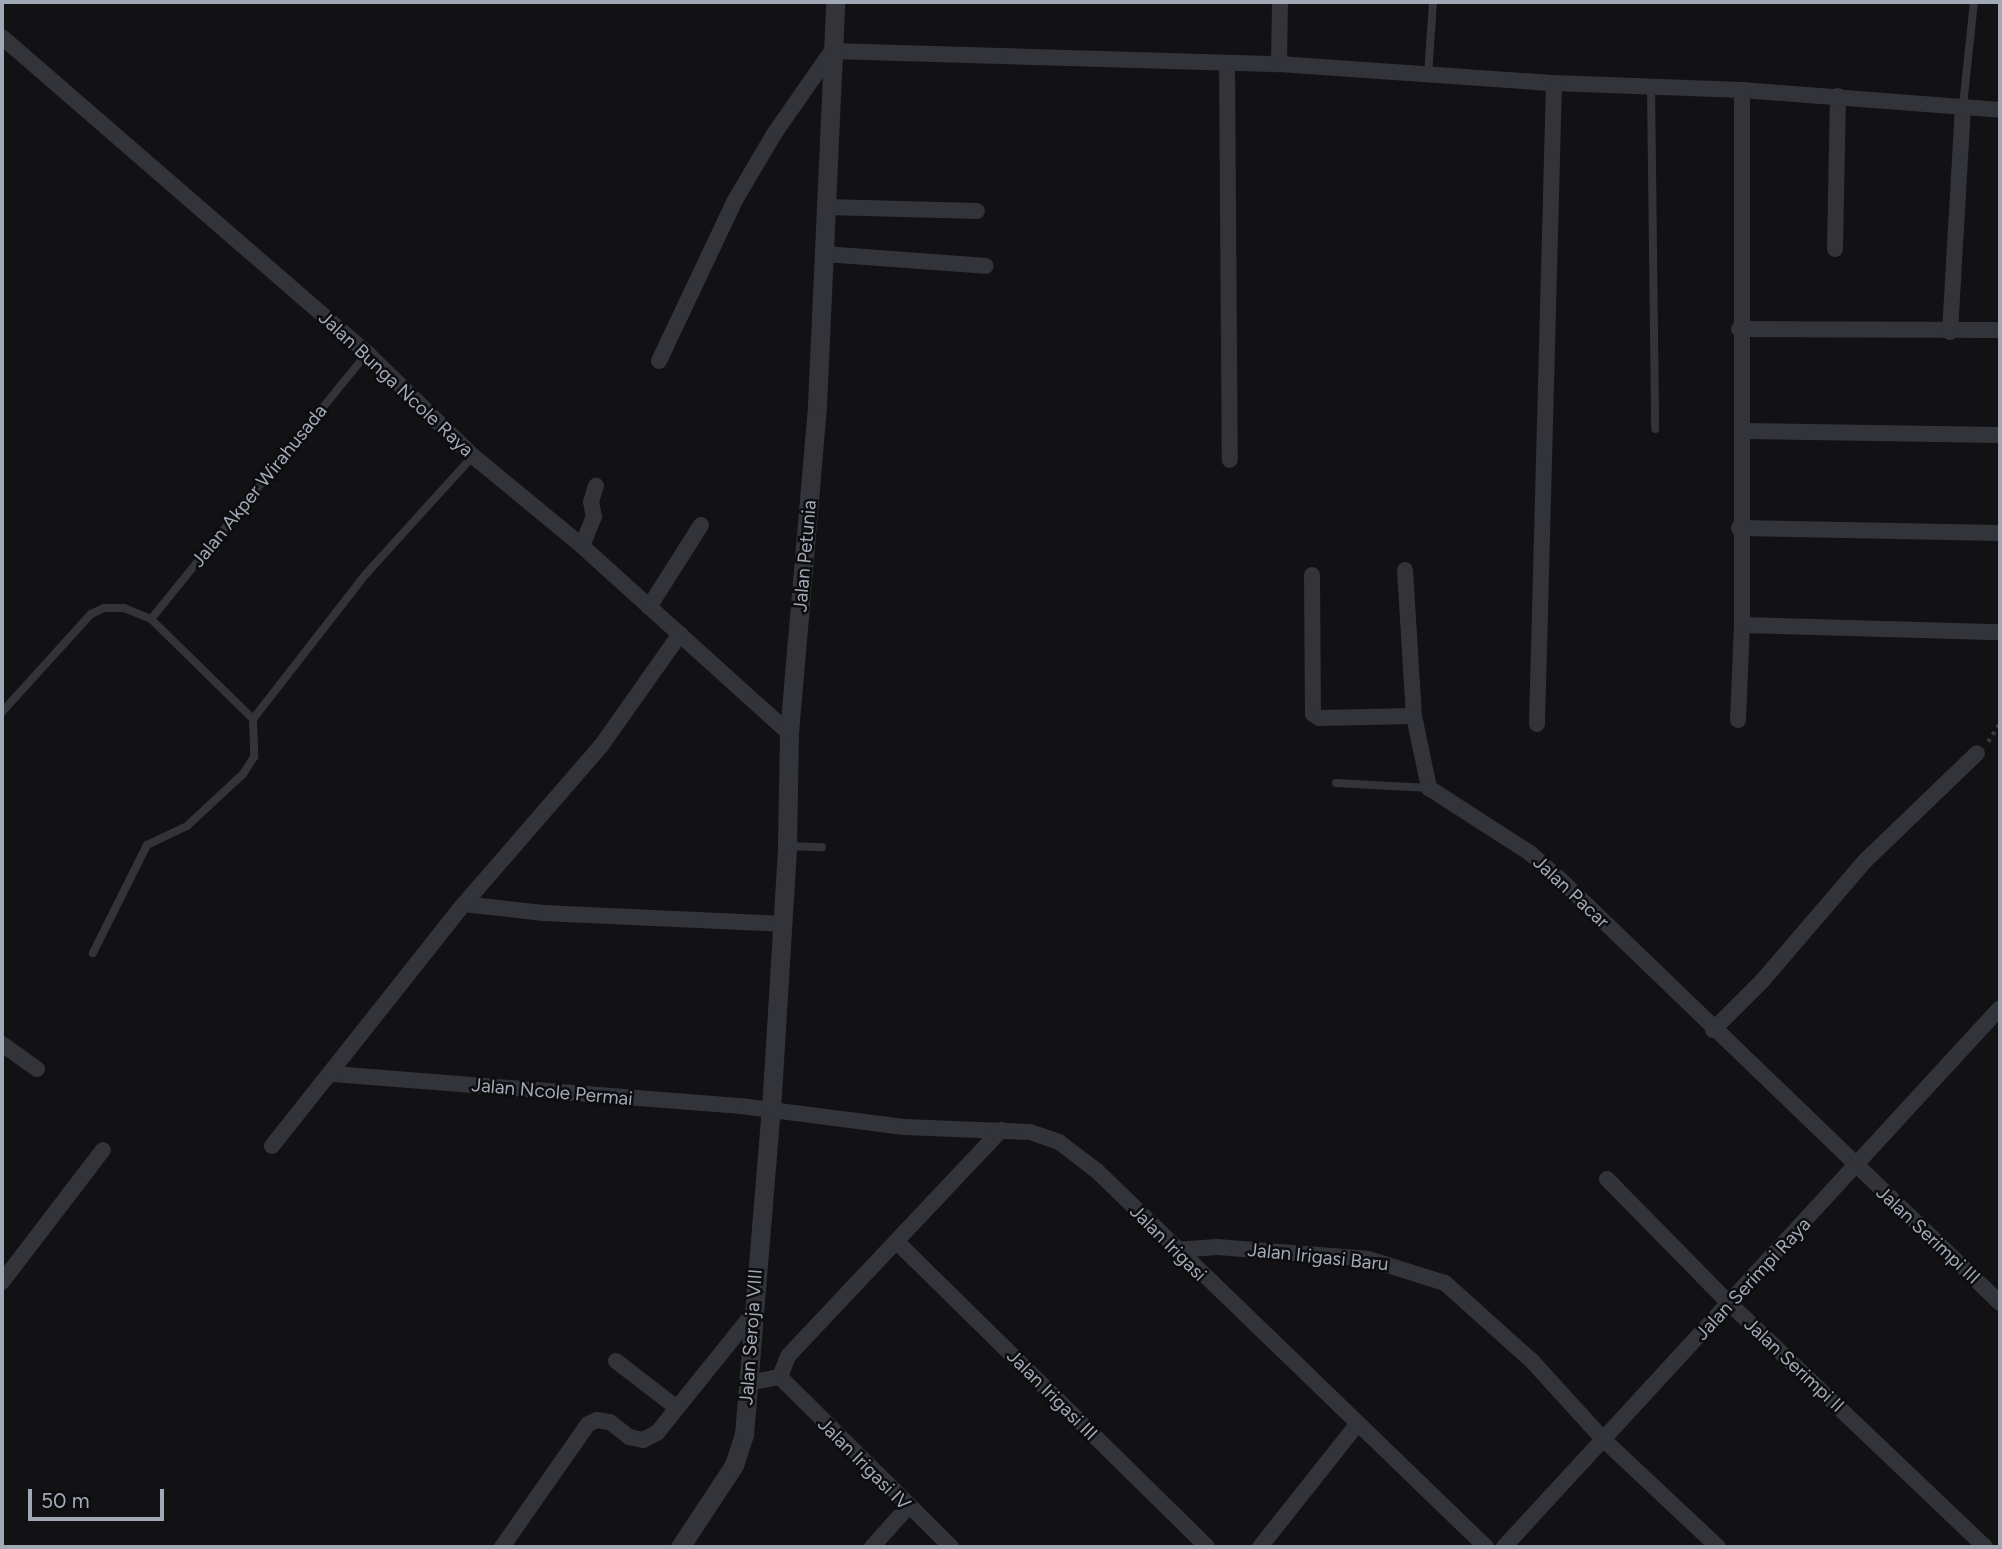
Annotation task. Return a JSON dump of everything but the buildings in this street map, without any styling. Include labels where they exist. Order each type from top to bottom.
[{"type":"street","name":"Jalan Petunia","points":[[771,1110],[787,846],[789,733],[817,405],[835,2]]},
{"type":"street","points":[[1279,64],[1280,2]]},
{"type":"street","name":"Jalan Bunga Ncole Raya","points":[[2,37],[367,354],[473,456],[582,545],[789,733]]},
{"type":"street","points":[[659,361],[734,202],[774,134],[832,51],[1279,64],[1554,83],[1838,96],[2000,110]]},
{"type":"street","points":[[1227,63],[1230,460]]},
{"type":"street","points":[[1537,724],[1554,83]]},
{"type":"street","points":[[1738,720],[1742,625],[1739,528],[1743,431],[1739,329],[1742,90]]},
{"type":"street","points":[[1835,249],[1838,96]]},
{"type":"street","points":[[1950,332],[1963,106]]},
{"type":"street","points":[[827,207],[976,211]]},
{"type":"street","points":[[824,254],[986,266]]},
{"type":"street","points":[[1739,329],[1950,332],[2000,330]]},
{"type":"street","points":[[1743,431],[2000,435]]},
{"type":"street","points":[[582,545],[594,517],[591,502],[596,486]]},
{"type":"street","points":[[649,607],[701,525]]},
{"type":"street","points":[[1739,528],[2000,533]]},
{"type":"street","points":[[1405,570],[1414,716],[1429,788]]},
{"type":"street","points":[[1312,575],[1313,714],[1319,718],[1414,716]]},
{"type":"street","points":[[1742,625],[2000,632]]},
{"type":"street","points":[[272,1146],[333,1074],[464,904],[592,757],[680,634]]},
{"type":"street","points":[[1713,1030],[1763,981],[1866,860],[1977,753]]},
{"type":"street","name":"Jalan Pacar","points":[[1429,788],[1530,853],[1856,1167]]},
{"type":"street","points":[[464,904],[543,913],[782,924]]},
{"type":"street","name":"Jalan Serimpi Raya","points":[[1504,1547],[1997,1019]]},
{"type":"street","points":[[3,1048],[37,1069]]},
{"type":"street","name":"Jalan Ncole Permai","points":[[333,1074],[771,1110]]},
{"type":"street","name":"Jalan Irigasi","points":[[771,1110],[904,1127],[1030,1132],[1072,1150],[1356,1426],[1486,1547]]},
{"type":"street","name":"Jalan Seroja VIII","points":[[680,1547],[734,1465],[744,1435],[771,1110]]},
{"type":"street","points":[[747,1383],[780,1377],[788,1356],[898,1243],[1001,1130]]},
{"type":"street","points":[[2,1282],[103,1150]]},
{"type":"street","name":"Jalan Serimpi III","points":[[1856,1167],[2000,1303]]},
{"type":"street","name":"Jalan Serimpi II","points":[[1607,1179],[1730,1304],[1985,1547]]},
{"type":"street","name":"Jalan Irigasi III","points":[[898,1243],[1206,1547]]},
{"type":"street","name":"Jalan Irigasi Baru","points":[[1174,1250],[1217,1247],[1368,1259],[1445,1283],[1532,1361],[1604,1440],[1718,1547]]},
{"type":"street","points":[[502,1547],[588,1424],[597,1420],[610,1422],[629,1437],[643,1440],[657,1433],[752,1315]]},
{"type":"street","points":[[616,1361],[677,1408]]},
{"type":"street","name":"Jalan Irigasi IV","points":[[780,1377],[907,1508],[951,1547]]},
{"type":"street","points":[[1260,1547],[1356,1426]]},
{"type":"street","points":[[872,1547],[907,1508]]},
{"type":"lane","points":[[1428,75],[1433,2]]},
{"type":"lane","points":[[1963,106],[1975,2]]},
{"type":"lane","points":[[1651,86],[1655,429]]},
{"type":"lane","name":"Jalan Akper Wirahusada","points":[[151,619],[367,354]]},
{"type":"lane","points":[[253,719],[366,574],[473,456]]},
{"type":"lane","points":[[2,712],[91,614],[124,608],[151,619],[253,719],[256,750],[243,774],[187,826],[147,845],[93,953]]},
{"type":"lane","points":[[1336,783],[1429,788]]},
{"type":"lane","points":[[787,846],[822,847]]},
{"type":"path","points":[[1977,753],[2000,723]]}]
